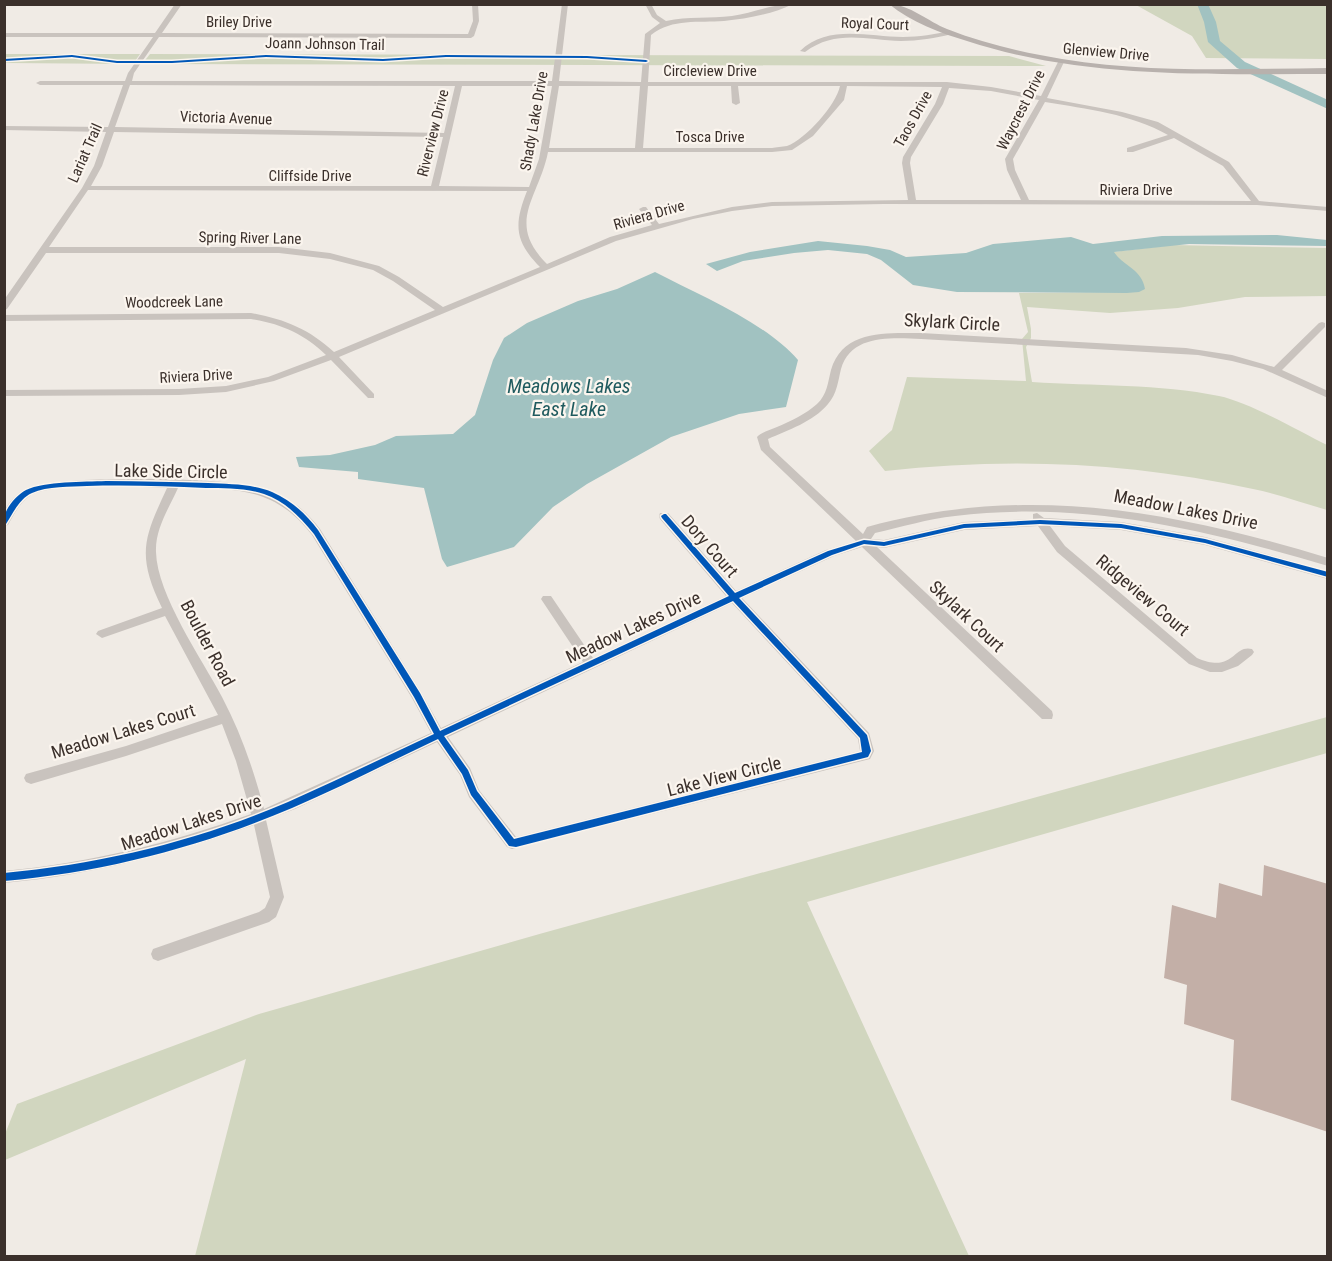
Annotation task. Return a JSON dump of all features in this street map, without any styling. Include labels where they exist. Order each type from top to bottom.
[{"type":"main road","name":"Glenview Drive","points":[[893,4],[950,33],[1003,50],[1060,62],[1115,69],[1328,71]]},
{"type":"street","name":"Lariat Trail","points":[[4,307],[86,188],[98,166],[131,73],[179,4]]},
{"type":"street","name":"Briley Drive","points":[[4,34],[471,36],[474,34],[475,4]]},
{"type":"street","name":"Shady Lake Drive","points":[[544,267],[530,251],[522,237],[524,213],[545,150],[556,85],[565,4]]},
{"type":"street","points":[[648,4],[654,16],[664,23]]},
{"type":"street","points":[[639,150],[648,34],[664,23],[726,19],[790,4]]},
{"type":"street","name":"Royal Court","points":[[803,51],[814,42],[832,36],[910,39],[950,33]]},
{"type":"street","name":"Waycrest Drive","points":[[1026,203],[1011,170],[1009,159],[1060,62]]},
{"type":"street","name":"Circleview Drive","points":[[40,83],[947,84],[1042,99],[1137,118],[1175,135],[1226,164],[1257,203]]},
{"type":"street","name":"Riverview Drive","points":[[434,189],[459,84]]},
{"type":"street","points":[[734,84],[736,103]]},
{"type":"street","name":"Taos Drive","points":[[912,202],[907,157],[939,104],[947,84]]},
{"type":"street","name":"Tosca Drive","points":[[545,150],[772,150],[789,148],[798,144],[818,125],[841,98],[843,85]]},
{"type":"street","name":"Victoria Avenue","points":[[4,128],[447,135]]},
{"type":"street","points":[[1130,150],[1175,135]]},
{"type":"street","name":"Cliffside Drive","points":[[86,188],[533,189]]},
{"type":"street","name":"Riviera Drive","points":[[4,393],[226,389],[271,379],[331,357],[613,239],[657,226],[732,209],[772,204],[912,202],[1257,203],[1328,209]]},
{"type":"street","points":[[643,208],[657,226]]},
{"type":"street","name":"Spring River Lane","points":[[44,250],[279,250],[330,256],[376,268],[441,310]]},
{"type":"street","name":"Woodcreek Lane","points":[[4,318],[251,316],[291,326],[307,334],[371,396]]},
{"type":"street","points":[[1275,371],[1322,325]]},
{"type":"street","name":"Skylark Circle","points":[[864,542],[765,448],[762,441],[762,437],[803,417],[825,402],[838,362],[850,347],[862,340],[880,336],[921,336],[1186,351],[1235,358],[1275,371],[1328,395]]},
{"type":"street","name":"Lake Side Circle","points":[[4,522],[21,496],[35,489],[64,485],[214,484],[263,491],[285,501],[306,518],[316,531],[440,735]]},
{"type":"street","name":"Boulder Road","points":[[158,954],[264,917],[271,912],[277,897],[247,767],[226,718],[169,610],[151,562],[150,544],[174,485]]},
{"type":"street","name":"Meadow Lakes Drive","points":[[864,542],[871,530],[932,516],[1032,509],[1120,512],[1205,527],[1328,562]]},
{"type":"street","name":"Ridgeview Court","points":[[1032,509],[1061,549],[1193,661],[1217,670],[1229,667],[1248,652]]},
{"type":"street","name":"Dory Court","points":[[664,516],[734,597]]},
{"type":"street","name":"Meadow Lakes Drive","points":[[4,877],[106,864],[218,833],[260,817],[830,553],[864,542],[884,544],[964,526],[1040,522],[1121,526],[1204,541],[1328,575]]},
{"type":"street","name":"Skylark Court","points":[[864,542],[1047,715]]},
{"type":"street","name":"Lake View Circle","points":[[440,735],[465,772],[474,793],[512,843],[865,755],[867,743],[864,737],[734,597]]},
{"type":"street","points":[[547,599],[591,664]]},
{"type":"street","points":[[102,634],[169,610]]},
{"type":"street","name":"Meadow Lakes Court","points":[[31,778],[126,752],[226,718]]},
{"type":"green space","points":[[1136,5],[1327,5],[1327,59],[1206,58],[1192,36]]},
{"type":"green space","points":[[5,54],[140,54],[133,64],[5,63]]},
{"type":"green space","points":[[150,54],[1009,56],[1046,66],[142,64]]},
{"type":"green space","points":[[1172,245],[1327,248],[1327,296],[1245,297],[1178,308],[1110,313],[1027,307],[1031,338],[1026,347],[1032,382],[1173,389],[1219,396],[1244,404],[1327,445],[1327,510],[1253,489],[1161,473],[1115,468],[1023,463],[885,471],[869,451],[892,430],[907,377],[1026,381],[1022,339],[1028,332],[1019,293],[1139,292],[1113,252]]},
{"type":"green space","points":[[1327,717],[1327,753],[807,902],[969,1256],[195,1256],[246,1059],[5,1160],[5,1134],[17,1104],[259,1014],[543,933]]},
{"type":"water","points":[[1277,235],[1327,240],[1327,246],[1189,244],[1114,252],[1136,272],[1143,282],[1145,289],[1127,293],[957,292],[913,285],[881,260],[867,254],[828,250],[743,261],[717,271],[706,264],[750,252],[818,241],[890,250],[906,257],[966,253],[993,244],[1071,237],[1093,244],[1162,236]]},
{"type":"water","name":"Meadows Lakes East Lake","points":[[655,272],[711,300],[768,333],[798,360],[786,407],[739,414],[671,437],[587,484],[553,507],[514,547],[447,567],[442,559],[424,488],[358,479],[358,472],[299,467],[296,457],[330,455],[375,445],[396,436],[453,434],[475,415],[493,360],[504,338],[527,323]]},
{"type":"building","points":[[1264,865],[1328,884],[1328,1132],[1231,1100],[1234,1040],[1184,1024],[1187,985],[1164,978],[1172,905],[1216,918],[1219,883],[1262,896]]},
{"type":"waterway","points":[[1202,4],[1210,22],[1214,42],[1241,65],[1328,105]]},
{"type":"cycle path","name":"Joann Johnson Trail","points":[[4,60],[72,56],[117,62],[172,62],[266,56],[383,60],[446,56],[587,57],[646,61]]},
{"type":"cycle path","points":[[4,522],[18,501],[30,491],[45,487],[72,485],[182,484],[245,488],[262,491],[286,502],[316,532],[417,695],[434,728],[465,772],[474,793],[512,843],[516,843],[865,755],[867,751],[864,737],[734,597],[664,516]]},
{"type":"cycle path","points":[[4,877],[78,868],[150,853],[221,831],[290,805],[830,553],[864,542],[884,544],[964,526],[1040,522],[1121,526],[1205,541],[1328,575]]}]
